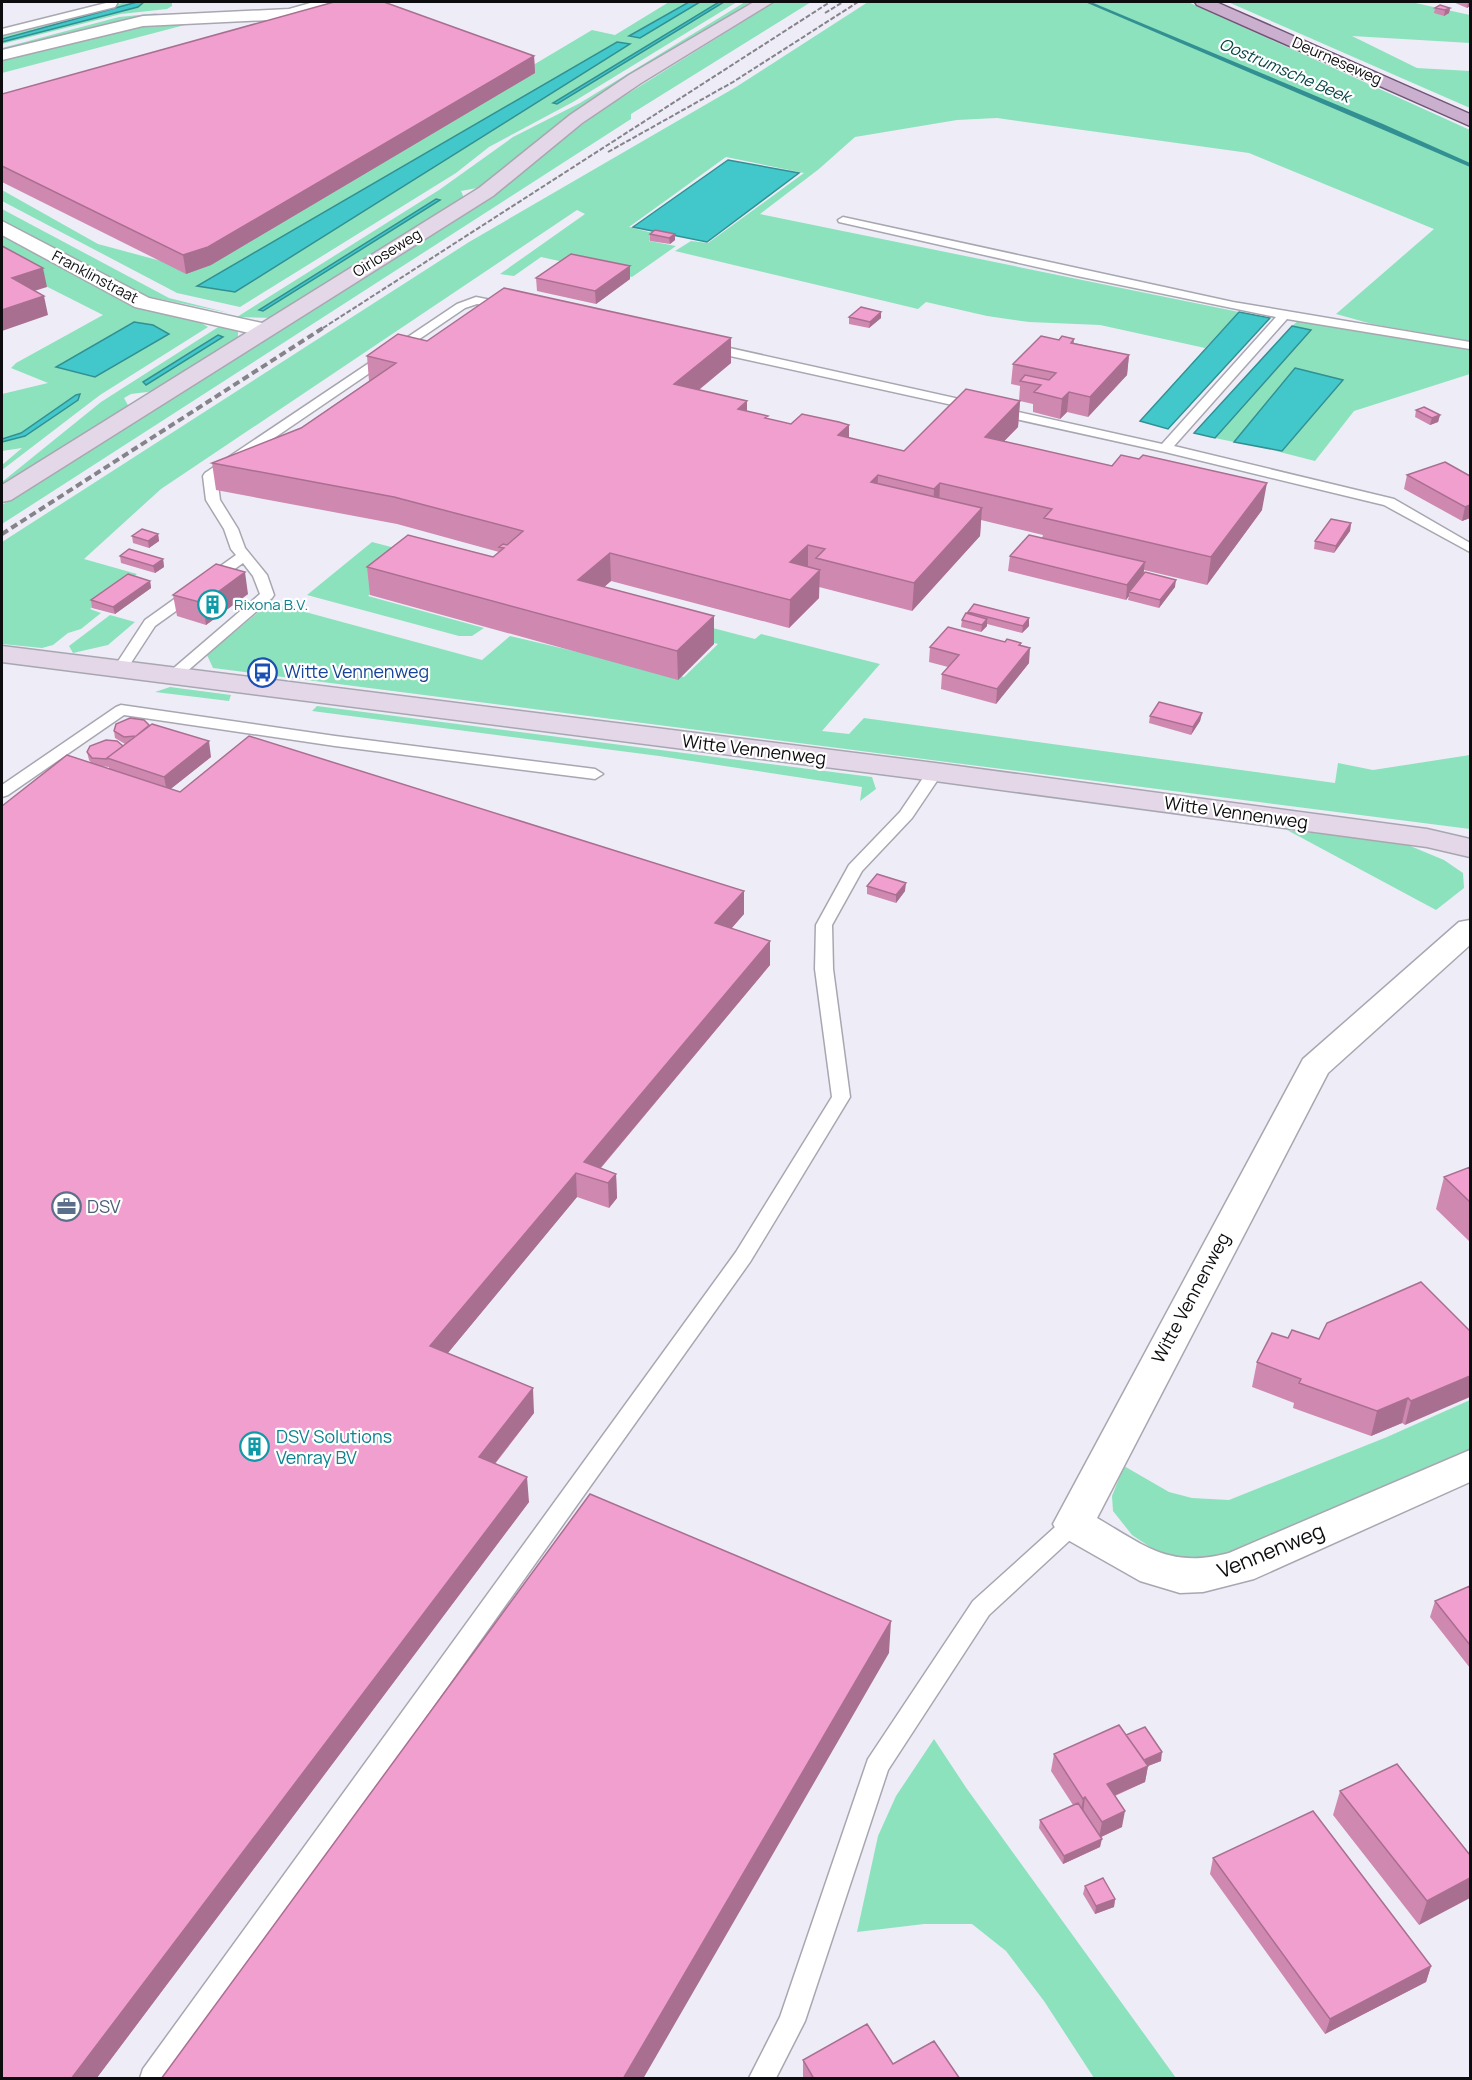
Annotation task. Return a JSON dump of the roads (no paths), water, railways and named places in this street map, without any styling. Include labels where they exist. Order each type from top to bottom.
[{"type":"main road","name":"Deurneseweg","points":[[1203,2],[1470,121]]},
{"type":"street","points":[[2,55],[185,10],[273,15],[303,12],[330,2]]},
{"type":"street","name":"Oirloseweg","points":[[2,495],[486,192],[576,119],[635,79],[765,2]]},
{"type":"street","name":"Franklinstraat","points":[[2,227],[142,303],[263,330]]},
{"type":"street","name":"Witte Vennenweg","points":[[2,654],[935,772],[1427,838],[1470,848]]},
{"type":"street","name":"Witte Vennenweg","points":[[1073,1524],[1315,1067],[1470,929]]},
{"type":"street","name":"Vennenweg","points":[[1073,1524],[1137,1562],[1178,1576],[1210,1576],[1239,1567],[1470,1466]]},
{"type":"lane","points":[[2,32],[112,5],[114,2]]},
{"type":"lane","points":[[273,15],[294,21]]},
{"type":"lane","points":[[843,220],[1050,267],[1284,315],[1470,345]]},
{"type":"lane","points":[[172,676],[267,595],[260,575],[237,549],[231,529],[213,500],[210,476],[460,306],[476,300],[521,309]]},
{"type":"lane","points":[[1165,448],[1284,315]]},
{"type":"lane","points":[[697,345],[1165,448],[1389,502],[1470,548]]},
{"type":"lane","points":[[120,669],[150,623],[244,556]]},
{"type":"lane","points":[[2,792],[121,710],[335,741],[595,774]]},
{"type":"lane","points":[[153,2079],[743,1257],[840,1097],[824,969],[824,925],[855,869],[906,814],[935,772]]},
{"type":"lane","points":[[762,2079],[792,2021],[877,1766],[981,1608],[1073,1524]]},
{"type":"water","points":[[144,2],[138,7],[2,42],[2,39]]},
{"type":"water","points":[[689,2],[700,2],[640,38],[629,36]]},
{"type":"water","points":[[719,2],[724,2],[557,104],[553,103]]},
{"type":"water","points":[[617,42],[630,44],[235,292],[197,286]]},
{"type":"water","points":[[728,160],[799,173],[707,242],[633,227]]},
{"type":"water","points":[[436,199],[440,200],[263,311],[259,310]]},
{"type":"water","points":[[1239,312],[1270,318],[1168,429],[1140,421]]},
{"type":"water","points":[[134,322],[153,325],[169,334],[95,377],[56,367]]},
{"type":"water","points":[[1292,326],[1311,330],[1215,438],[1194,433]]},
{"type":"water","points":[[218,335],[223,337],[146,385],[143,382]]},
{"type":"water","points":[[1295,368],[1343,380],[1282,451],[1234,442]]},
{"type":"water","points":[[80,394],[78,400],[25,436],[2,442],[2,439],[21,433]]},
{"type":"waterway","name":"Oostrumsche Beek","points":[[1088,2],[1381,125],[1470,165]]},
{"type":"railway","points":[[323,328],[830,2]]},
{"type":"railway","points":[[825,13],[843,2]]},
{"type":"railway","points":[[608,152],[733,82],[858,2]]},
{"type":"railway","points":[[2,534],[326,326]]},
{"type":"place","name":"Rixona B.V.","points":[[213,605]]},
{"type":"place","name":"Witte Vennenweg","points":[[263,672]]},
{"type":"place","name":"DSV","points":[[66,1207]]},
{"type":"place","name":"DSV Solutions Venray BV","points":[[255,1447]]}]
